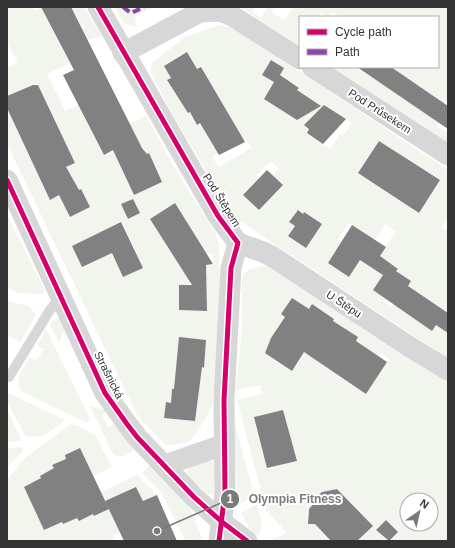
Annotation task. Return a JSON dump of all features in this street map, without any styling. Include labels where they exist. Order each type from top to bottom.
[{"type":"street","name":"Pod Štěpem","points":[[98,7],[123,53],[218,216],[238,243],[231,268],[224,400],[225,492],[221,531]]},
{"type":"street","points":[[123,53],[200,12],[216,11],[223,12],[234,17],[299,58]]},
{"type":"street","name":"Pod Průsekem","points":[[314,68],[448,155]]},
{"type":"street","name":"Strašnická","points":[[7,180],[105,393],[126,424],[203,505],[221,531],[247,541]]},
{"type":"street","name":"U Štěpu","points":[[238,243],[273,257],[410,347],[448,370]]},
{"type":"street","points":[[165,465],[224,445]]},
{"type":"lane","points":[[9,377],[50,310],[61,297]]},
{"type":"shaded area","points":[[7,7],[32,7],[35,11],[42,7],[84,7],[102,37],[87,40],[82,30],[85,28],[83,24],[81,25],[76,16],[53,29],[64,52],[68,54],[72,62],[47,74],[65,111],[78,105],[104,155],[137,138],[130,124],[146,116],[181,179],[216,234],[219,246],[221,326],[212,405],[206,418],[191,440],[186,443],[170,445],[165,444],[137,415],[7,144],[7,108],[40,179],[75,163],[37,83],[7,96],[7,68],[18,62],[7,43]],"holes":[[[143,147],[147,154],[149,153],[162,182],[134,195],[121,167],[122,157]],[[68,195],[90,207],[70,217],[61,199]],[[133,199],[140,213],[128,219],[121,205]],[[175,203],[200,244],[176,259],[150,219]],[[122,222],[143,268],[123,277],[112,253],[82,267],[72,246]],[[212,253],[214,264],[198,266],[196,256]],[[189,282],[206,282],[207,311],[179,310],[179,285],[189,285]],[[180,338],[206,340],[204,367],[177,365]],[[172,389],[199,392],[195,421],[164,418],[166,402],[171,403]]]},
{"type":"shaded area","points":[[115,7],[129,7],[131,11],[140,7],[153,7],[135,16],[137,27],[124,23]]},
{"type":"shaded area","points":[[240,7],[255,7],[252,12],[261,18],[268,7],[274,7],[271,12],[284,20],[294,7],[448,7],[448,100],[434,120],[439,123],[437,126],[448,133],[448,143],[333,68],[356,68],[375,80],[383,68],[439,68],[439,16],[338,16],[332,12],[329,16],[326,16],[321,13],[320,16],[299,16],[299,46]],"holes":[[[406,77],[426,91],[416,107]]]},
{"type":"shaded area","points":[[219,25],[233,28],[448,170],[448,218],[442,227],[448,231],[448,313],[428,299],[436,325],[448,323],[448,358],[265,238],[231,213],[169,108],[151,72],[153,62],[185,37]],"holes":[[[187,52],[197,69],[201,67],[209,80],[202,84],[190,85],[175,94],[167,80],[171,78],[164,65]],[[272,60],[284,68],[280,75],[299,87],[297,90],[305,95],[291,116],[264,99],[274,82],[262,74]],[[215,90],[225,108],[197,125],[190,112],[188,113],[184,106]],[[325,105],[352,123],[343,136],[340,134],[330,149],[307,133]],[[237,129],[244,140],[246,139],[251,148],[219,167],[212,157],[218,153]],[[379,141],[440,180],[419,213],[358,173]],[[271,161],[279,169],[273,175],[283,185],[259,210],[243,195],[259,178],[256,175]],[[298,210],[303,214],[304,212],[322,224],[306,248],[288,236],[294,226],[289,222]],[[349,223],[368,236],[359,250],[365,253],[349,277],[328,262],[342,241],[338,239]],[[385,224],[396,231],[381,254],[373,243]],[[391,264],[398,269],[396,271],[411,281],[396,304],[392,306],[384,301],[386,298],[383,275],[380,273],[382,268],[386,271]]]},
{"type":"shaded area","points":[[7,214],[45,291],[42,294],[18,293],[7,287]]},
{"type":"shaded area","points":[[265,266],[270,267],[375,337],[448,382],[448,541],[389,541],[397,532],[386,520],[376,530],[387,541],[356,541],[368,521],[336,487],[329,493],[326,491],[322,492],[316,500],[319,503],[312,506],[306,514],[308,521],[315,524],[331,541],[275,541],[273,539],[287,533],[266,510],[237,400],[262,394],[260,385],[236,390],[242,328],[242,277],[249,270]],"holes":[[[292,298],[309,309],[312,304],[334,319],[321,339],[308,345],[292,370],[265,353],[274,334],[287,318],[281,314]],[[349,332],[358,337],[356,341],[378,356],[381,353],[389,359],[366,394],[326,367]],[[283,410],[287,424],[284,425],[290,448],[293,447],[297,461],[270,468],[258,416]]]},
{"type":"shaded area","points":[[7,301],[28,306],[36,314],[20,342],[7,335]]},
{"type":"shaded area","points":[[58,318],[66,325],[59,343],[50,324],[53,320]]},
{"type":"shaded area","points":[[46,329],[90,421],[85,422],[21,391],[18,382],[20,374],[30,357],[36,361],[44,349],[37,345]]},
{"type":"shaded area","points":[[8,393],[63,419],[64,421],[43,436],[28,437],[24,434],[7,401]]},
{"type":"shaded area","points":[[90,406],[106,410],[108,412],[102,415],[108,427],[114,424],[136,448],[128,454],[122,456],[116,456],[113,454]]},
{"type":"shaded area","points":[[7,409],[21,439],[19,441],[7,442]]},
{"type":"shaded area","points":[[71,424],[95,435],[112,467],[93,476],[79,448],[65,455],[66,459],[53,465],[54,468],[40,476],[41,478],[24,487],[44,530],[62,522],[63,524],[77,517],[93,514],[95,516],[109,509],[120,532],[113,536],[115,541],[7,541],[7,480],[25,458]]},
{"type":"shaded area","points":[[232,426],[236,427],[254,495],[253,497],[239,504]]},
{"type":"shaded area","points":[[19,447],[23,449],[23,451],[7,467],[7,449]]},
{"type":"shaded area","points":[[214,460],[217,464],[214,492],[209,495],[188,476],[188,472],[192,465]]},
{"type":"shaded area","points":[[151,464],[185,501],[191,511],[203,541],[186,541],[161,492],[142,473]]},
{"type":"shaded area","points":[[137,475],[157,495],[143,501],[136,487],[105,501],[101,492]]},
{"type":"shaded area","points":[[257,504],[262,525],[258,536],[250,529],[241,513]]},
{"type":"building","points":[[41,7],[71,7],[142,148],[147,154],[149,153],[162,182],[134,195],[113,150],[104,155],[63,75],[74,70]]},
{"type":"building","points":[[187,52],[197,69],[201,67],[245,142],[219,155],[200,123],[197,125],[190,112],[188,113],[167,80],[171,78],[164,66]]},
{"type":"building","points":[[271,60],[284,68],[280,75],[299,88],[297,90],[321,106],[297,120],[264,99],[274,82],[262,75]]},
{"type":"building","points":[[358,68],[392,68],[448,106],[448,129]]},
{"type":"building","points":[[33,85],[38,85],[75,163],[66,167],[79,190],[81,189],[90,207],[70,217],[59,195],[50,200],[7,108],[7,96]]},
{"type":"building","points":[[324,105],[346,119],[323,144],[307,133],[309,129],[304,125]]},
{"type":"building","points":[[379,141],[440,180],[419,213],[358,173]]},
{"type":"building","points":[[267,170],[283,185],[259,210],[243,195]]},
{"type":"building","points":[[133,199],[140,213],[128,219],[121,204]]},
{"type":"building","points":[[175,203],[213,264],[206,265],[207,311],[179,310],[179,285],[192,285],[150,219]]},
{"type":"building","points":[[298,210],[303,214],[304,212],[322,224],[306,248],[288,236],[295,226],[289,222]]},
{"type":"building","points":[[121,222],[143,268],[123,277],[112,253],[82,267],[72,246]]},
{"type":"building","points":[[352,225],[386,247],[380,256],[398,269],[396,271],[411,281],[408,286],[448,313],[448,333],[436,325],[432,331],[373,290],[383,275],[360,260],[349,277],[328,263]]},
{"type":"building","points":[[292,298],[309,309],[312,304],[334,319],[333,321],[358,337],[356,341],[387,362],[366,394],[304,352],[292,371],[265,353],[271,338],[285,317],[281,314]]},
{"type":"building","points":[[179,337],[206,340],[204,368],[202,367],[195,421],[164,418],[166,402],[171,403],[172,389],[174,389]]},
{"type":"building","points":[[283,410],[297,461],[267,468],[254,417]]},
{"type":"building","points":[[80,448],[109,509],[94,516],[93,514],[79,521],[77,518],[63,524],[62,522],[44,530],[24,487],[41,478],[40,476],[54,468],[52,465],[66,459],[65,455]]},
{"type":"building","points":[[136,487],[143,501],[157,495],[177,541],[124,541],[105,501]]},
{"type":"building","points":[[337,489],[373,526],[357,541],[331,541],[315,524],[308,524],[309,509],[315,502],[318,495],[322,492]]},
{"type":"building","points":[[386,520],[398,532],[389,541],[376,530]]},
{"type":"marked path","points":[[123,7],[131,13],[144,7]]},
{"type":"cycle path","points":[[98,7],[218,216],[238,243],[231,268],[224,400],[225,492],[219,541]]},
{"type":"cycle path","points":[[7,180],[105,393],[137,437],[194,497],[222,522],[247,541]]},
{"type":"place","name":"Olympia Fitness","points":[[157,531]]}]
